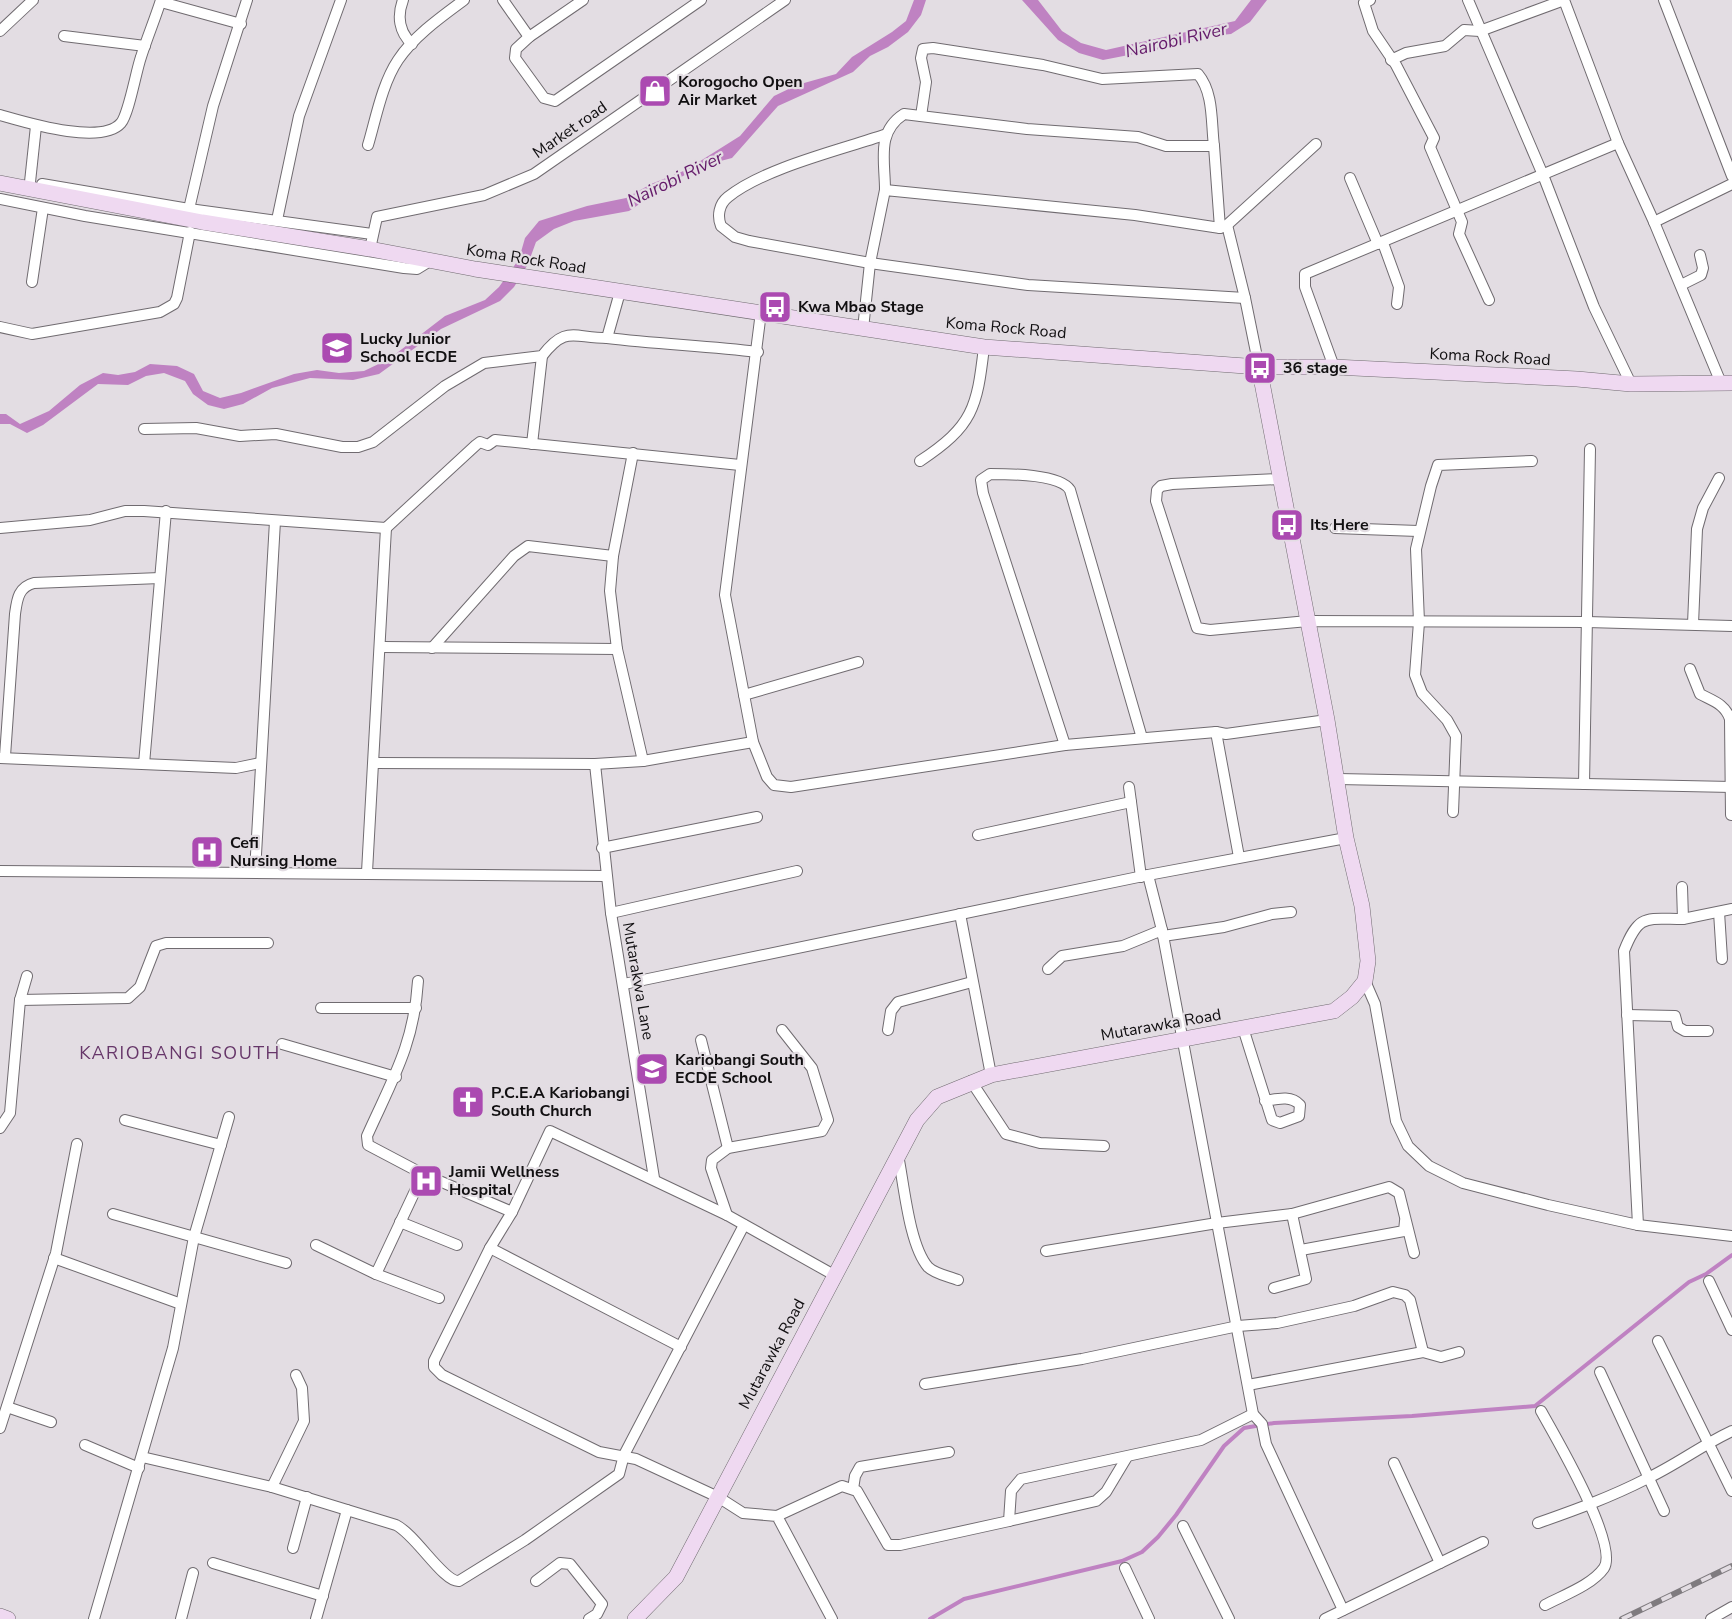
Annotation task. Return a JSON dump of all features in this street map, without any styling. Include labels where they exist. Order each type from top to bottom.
[{"type":"main road","name":"Koma Rock Road","points":[[0,183],[202,222],[371,241],[430,261],[475,269],[984,346],[1258,367],[1334,367],[1577,379],[1631,384],[1727,383]]},
{"type":"main road","points":[[1258,367],[1327,720],[1346,838],[1362,906],[1368,961],[1365,981]]},
{"type":"main road","name":"Mutarawka Road","points":[[635,1619],[676,1577],[898,1155],[922,1111],[937,1097],[991,1075],[1334,1011],[1352,997],[1365,981]]},
{"type":"main road","points":[[0,1616],[8,1619]]},
{"type":"street","points":[[0,31],[33,0]]},
{"type":"street","points":[[189,208],[213,106],[247,0]]},
{"type":"street","points":[[277,220],[299,116],[341,0]]},
{"type":"street","points":[[403,0],[400,10],[401,29],[412,44]]},
{"type":"street","points":[[368,145],[397,61],[412,44],[464,0]]},
{"type":"street","points":[[503,0],[529,37]]},
{"type":"street","points":[[583,0],[529,37],[516,49],[515,58],[544,98],[555,101],[701,0]]},
{"type":"street","name":"Market road","points":[[371,241],[375,219],[381,215],[484,195],[534,174],[785,0]]},
{"type":"street","points":[[1370,0],[1364,3],[1373,31],[1392,60],[1434,138],[1430,147],[1462,222],[1459,234],[1489,300]]},
{"type":"street","points":[[1468,0],[1543,175],[1594,307],[1631,384]]},
{"type":"street","points":[[1392,60],[1406,52],[1445,46],[1464,30],[1480,31],[1564,0],[1618,143],[1680,285],[1727,383]]},
{"type":"street","points":[[1664,0],[1732,176]]},
{"type":"street","points":[[0,116],[36,126],[71,131],[114,128],[122,122],[161,1],[241,24]]},
{"type":"street","points":[[64,36],[145,46]]},
{"type":"street","points":[[921,116],[926,82],[921,58],[923,49],[933,48],[1002,58],[1102,79],[1198,74],[1204,81],[1210,100],[1223,227],[1245,298],[1258,367]]},
{"type":"street","points":[[863,328],[870,263],[885,190],[884,135],[892,122],[904,114],[1027,129],[1138,137],[1166,146],[1190,144],[1214,146]]},
{"type":"street","points":[[30,182],[36,126]]},
{"type":"street","points":[[884,135],[807,160],[762,178],[727,197],[719,213],[721,226],[735,237],[870,263],[1028,285],[1245,298]]},
{"type":"street","points":[[1334,367],[1303,278],[1309,271],[1618,143]]},
{"type":"street","points":[[885,190],[1135,215],[1223,227],[1316,144]]},
{"type":"street","points":[[0,176],[189,208],[277,220],[371,241]]},
{"type":"street","points":[[1350,178],[1399,287],[1397,304]]},
{"type":"street","points":[[1654,222],[1732,184]]},
{"type":"street","points":[[0,199],[411,268],[422,267],[430,261]]},
{"type":"street","points":[[32,282],[43,208]]},
{"type":"street","points":[[0,327],[32,334],[160,312],[174,304],[177,298],[190,232]]},
{"type":"street","points":[[1680,285],[1701,275],[1703,268],[1700,255]]},
{"type":"street","points":[[607,338],[620,292]]},
{"type":"street","points":[[761,312],[758,352],[740,465],[725,595],[753,742],[767,777],[774,785],[784,788],[1065,746],[1216,732],[1226,734],[1276,729],[1327,720]]},
{"type":"street","points":[[532,444],[542,356],[555,340],[568,335],[675,346],[712,346],[758,352]]},
{"type":"street","points":[[920,461],[945,443],[970,416],[980,382],[984,346]]},
{"type":"street","points":[[144,429],[196,428],[240,436],[276,434],[342,447],[358,447],[373,441],[445,386],[484,363],[542,356]]},
{"type":"street","points":[[367,872],[382,647],[386,528],[476,445],[488,445],[495,440],[740,465]]},
{"type":"street","points":[[1584,784],[1590,449]]},
{"type":"street","points":[[633,453],[613,556],[610,591],[617,649],[643,761]]},
{"type":"street","points":[[1453,812],[1455,782],[1453,730],[1422,693],[1416,680],[1419,622],[1416,549],[1418,531],[1438,465],[1532,461]]},
{"type":"street","points":[[1065,746],[983,494],[981,480],[990,474],[1053,479],[1063,482],[1071,490],[1142,738]]},
{"type":"street","points":[[1693,624],[1696,529],[1703,508],[1719,478]]},
{"type":"street","points":[[1279,479],[1161,486],[1157,490],[1156,501],[1197,628],[1210,630],[1308,621],[1587,622],[1732,626]]},
{"type":"street","points":[[0,528],[90,520],[125,511],[166,511],[386,528]]},
{"type":"street","points":[[144,764],[166,511]]},
{"type":"street","points":[[255,872],[275,521]]},
{"type":"street","points":[[1335,528],[1418,531]]},
{"type":"street","points":[[432,648],[514,556],[528,546],[613,556]]},
{"type":"street","points":[[160,578],[34,583],[23,587],[16,604],[2,757],[236,768],[260,763]]},
{"type":"street","points":[[382,647],[617,649]]},
{"type":"street","points":[[744,695],[858,662]]},
{"type":"street","points":[[1690,669],[1700,694],[1718,703],[1728,712],[1730,719],[1731,815]]},
{"type":"street","points":[[1216,732],[1239,857]]},
{"type":"street","points":[[375,763],[595,764],[643,761],[753,742]]},
{"type":"street","name":"Mutarakwa Lane","points":[[595,764],[611,913],[654,1178]]},
{"type":"street","points":[[1338,779],[1732,787]]},
{"type":"street","points":[[1129,787],[1145,876],[1162,933],[1253,1414],[1262,1424],[1266,1444],[1343,1610]]},
{"type":"street","points":[[978,835],[1131,802]]},
{"type":"street","points":[[603,848],[757,817]]},
{"type":"street","points":[[624,984],[1145,876],[1346,838]]},
{"type":"street","points":[[0,871],[367,872],[606,876]]},
{"type":"street","points":[[611,913],[797,871]]},
{"type":"street","points":[[1682,887],[1683,919]]},
{"type":"street","points":[[1638,1224],[1624,951],[1633,929],[1647,919],[1683,919],[1732,909]]},
{"type":"street","points":[[1048,969],[1062,956],[1123,946],[1162,933],[1224,927],[1291,912]]},
{"type":"street","points":[[1719,912],[1722,958]]},
{"type":"street","points":[[960,914],[991,1075]]},
{"type":"street","points":[[20,1000],[128,998],[140,987],[156,946],[166,943],[268,943]]},
{"type":"street","points":[[0,1128],[10,1113],[20,1000],[27,975]]},
{"type":"street","points":[[418,981],[410,1040],[367,1140],[372,1149],[423,1174],[512,1212]]},
{"type":"street","points":[[1365,981],[1375,1004],[1396,1121],[1402,1137],[1416,1156],[1442,1175],[1463,1183],[1638,1224],[1732,1236]]},
{"type":"street","points":[[888,1030],[891,1011],[898,1002],[972,982]]},
{"type":"street","points":[[321,1008],[416,1008]]},
{"type":"street","points":[[1627,1015],[1675,1016],[1678,1027],[1685,1031],[1708,1031]]},
{"type":"street","points":[[1243,1028],[1265,1101]]},
{"type":"street","points":[[727,1215],[710,1163],[728,1148],[816,1132],[826,1127],[828,1120],[815,1075],[782,1030]]},
{"type":"street","points":[[701,1040],[728,1148]]},
{"type":"street","points":[[282,1044],[396,1077]]},
{"type":"street","points":[[971,1082],[1006,1134],[1040,1143],[1104,1146]]},
{"type":"street","points":[[94,1619],[173,1348],[194,1237],[229,1117]]},
{"type":"street","points":[[125,1120],[221,1145]]},
{"type":"street","points":[[834,1275],[727,1215],[654,1178],[550,1131],[512,1212],[490,1248],[435,1357],[434,1367],[442,1375],[599,1452],[624,1455],[718,1497],[743,1513],[777,1516],[842,1486],[853,1489]]},
{"type":"street","points":[[0,1428],[54,1257],[77,1144]]},
{"type":"street","points":[[898,1155],[916,1244],[934,1272],[958,1280]]},
{"type":"street","points":[[376,1274],[423,1174]]},
{"type":"street","points":[[1046,1251],[1217,1223],[1292,1214],[1389,1187],[1399,1193],[1414,1252]]},
{"type":"street","points":[[113,1214],[286,1263]]},
{"type":"street","points":[[1274,1288],[1306,1279],[1302,1250],[1292,1214]]},
{"type":"street","points":[[1302,1250],[1404,1231],[1406,1218]]},
{"type":"street","points":[[400,1222],[457,1245]]},
{"type":"street","points":[[84,1445],[141,1463],[272,1486],[405,1529],[446,1578],[459,1581],[516,1546],[619,1474],[624,1455],[744,1225]]},
{"type":"street","points":[[316,1245],[376,1274],[439,1298]]},
{"type":"street","points":[[490,1248],[681,1347]]},
{"type":"street","points":[[54,1257],[181,1304]]},
{"type":"street","points":[[1709,1281],[1732,1330]]},
{"type":"street","points":[[925,1384],[1082,1359],[1238,1326],[1276,1323],[1354,1306],[1393,1292],[1400,1293],[1410,1300],[1423,1352]]},
{"type":"street","points":[[1658,1341],[1732,1491]]},
{"type":"street","points":[[1248,1385],[1423,1352],[1441,1357],[1460,1352]]},
{"type":"street","points":[[1600,1372],[1664,1511]]},
{"type":"street","points":[[272,1486],[304,1421],[302,1388],[296,1375]]},
{"type":"street","points":[[8,1407],[51,1422]]},
{"type":"street","points":[[1541,1411],[1591,1505],[1608,1554],[1607,1561],[1591,1580],[1545,1605]]},
{"type":"street","points":[[1009,1521],[1011,1491],[1021,1479],[1201,1440],[1253,1414]]},
{"type":"street","points":[[1538,1523],[1591,1505],[1648,1479],[1709,1442],[1732,1431]]},
{"type":"street","points":[[949,1452],[860,1467],[855,1476],[853,1489],[888,1545],[900,1545],[1096,1501],[1106,1492],[1126,1457]]},
{"type":"street","points":[[1394,1463],[1440,1563]]},
{"type":"street","points":[[292,1548],[307,1497]]},
{"type":"street","points":[[316,1619],[347,1510]]},
{"type":"street","points":[[777,1516],[832,1619]]},
{"type":"street","points":[[1184,1526],[1228,1619]]},
{"type":"street","points":[[1325,1619],[1484,1542]]},
{"type":"street","points":[[213,1563],[323,1596]]},
{"type":"street","points":[[536,1581],[560,1563],[570,1564],[602,1604],[597,1614],[589,1619]]},
{"type":"street","points":[[1125,1568],[1149,1619]]},
{"type":"street","points":[[181,1619],[193,1573]]},
{"type":"street","points":[[1711,1619],[1732,1607]]},
{"type":"water","name":"Nairobi River","points":[[914,0],[926,0],[921,15],[908,32],[888,47],[870,56],[853,72],[778,106],[732,158],[705,165],[677,179],[629,211],[574,221],[554,229],[536,242],[528,264],[514,287],[500,301],[441,329],[379,374],[353,380],[310,378],[272,388],[243,404],[224,409],[208,405],[193,394],[185,381],[164,373],[146,376],[128,385],[98,384],[43,425],[27,433],[10,424],[0,424],[0,414],[6,414],[20,424],[49,411],[80,385],[103,373],[118,375],[135,372],[150,364],[177,366],[194,374],[203,391],[220,398],[294,374],[317,370],[339,373],[364,371],[389,359],[445,316],[485,300],[499,287],[519,259],[525,238],[539,221],[587,206],[626,198],[651,184],[686,170],[740,136],[774,96],[797,85],[836,74],[852,57],[906,21]]},
{"type":"water","name":"Nairobi River","points":[[1022,0],[1038,0],[1062,31],[1081,43],[1106,50],[1235,21],[1251,0],[1267,0],[1250,22],[1231,34],[1200,37],[1175,46],[1103,60],[1079,53],[1058,40]]},
{"type":"waterway","points":[[930,1619],[964,1599],[1122,1561],[1142,1552],[1176,1515],[1224,1446],[1244,1428],[1274,1423],[1412,1416],[1535,1406],[1689,1282],[1706,1274],[1732,1255]]},
{"type":"railway","points":[[1622,1619],[1732,1566]]},
{"type":"place","name":"Korogocho Open Air Market","points":[[655,91]]},
{"type":"place","name":"Kwa Mbao Stage","points":[[775,307]]},
{"type":"place","name":"Lucky Junior School ECDE","points":[[337,348]]},
{"type":"place","name":"36 stage","points":[[1260,368]]},
{"type":"place","name":"Its Here","points":[[1287,525]]},
{"type":"place","name":"Cefi Nursing Home","points":[[207,852]]},
{"type":"place","name":"Kariobangi South ECDE School","points":[[652,1069]]},
{"type":"place","name":"P.C.E.A Kariobangi South Church","points":[[468,1102]]},
{"type":"place","name":"Jamii Wellness Hospital","points":[[426,1181]]},
{"type":"district","name":"KARIOBANGI SOUTH","points":[[180,1053]]}]
